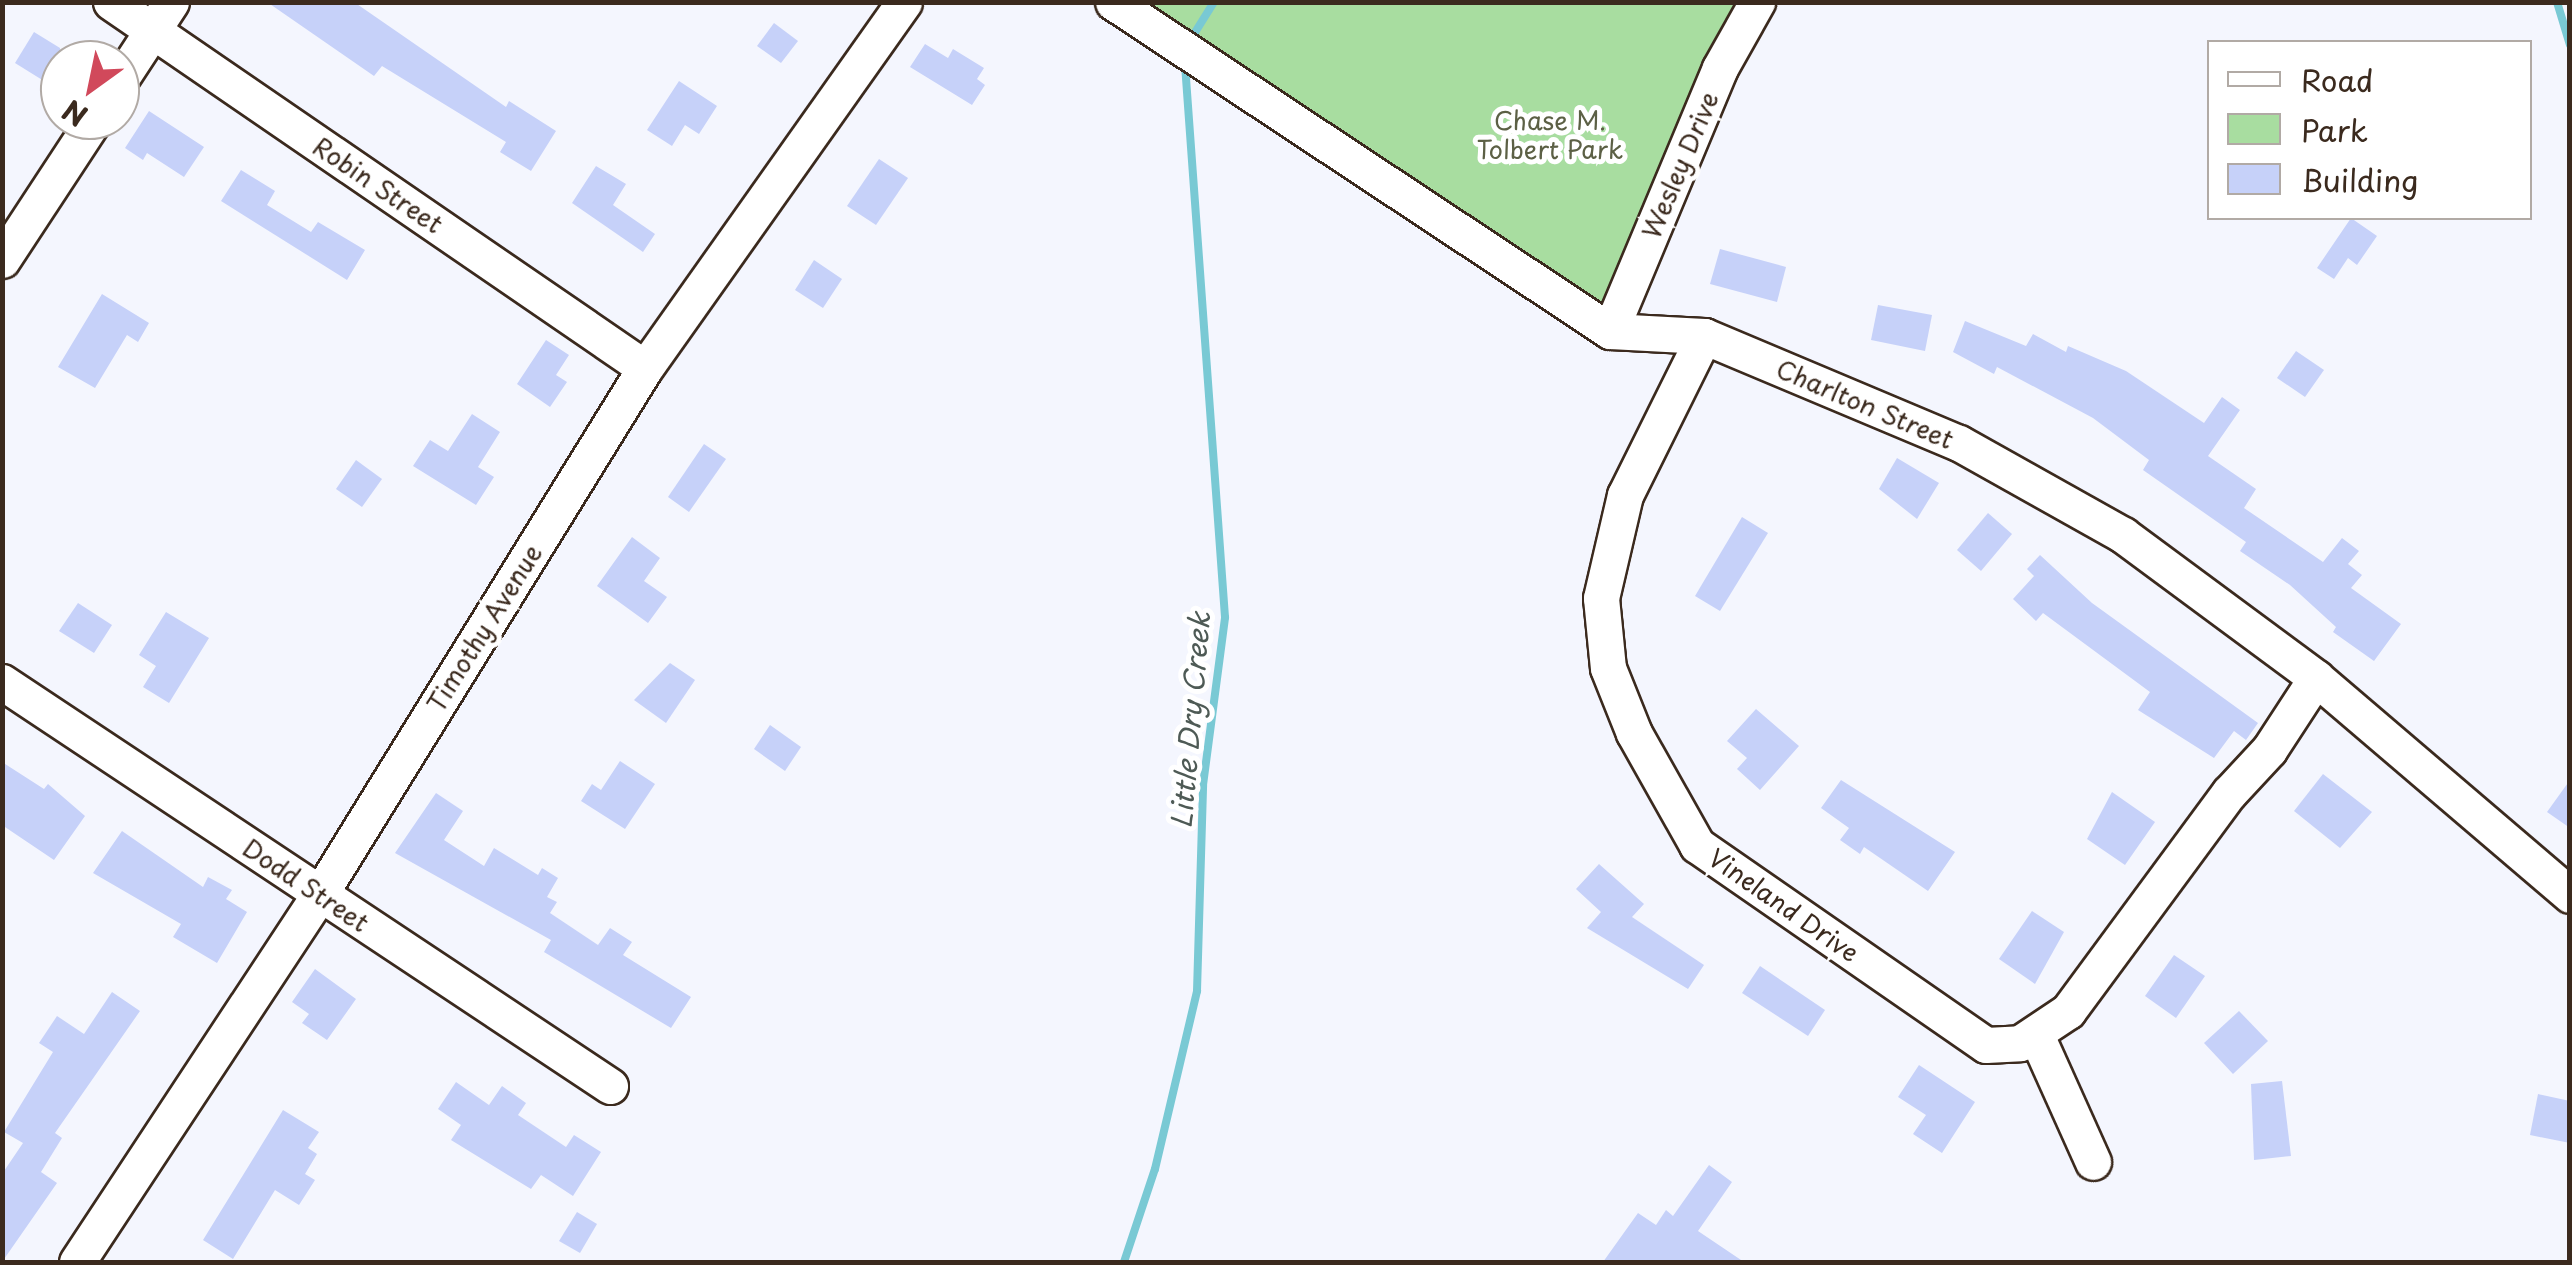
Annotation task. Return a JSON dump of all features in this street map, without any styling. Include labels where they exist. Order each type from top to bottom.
[{"type":"street","name":"Robin Street","points":[[111,2],[162,16],[644,368]]},
{"type":"street","name":"Timothy Avenue","points":[[77,1262],[320,894],[644,368],[904,2]]},
{"type":"street","points":[[1114,2],[1610,332]]},
{"type":"street","name":"Wesley Drive","points":[[1610,332],[1720,68],[1757,2]]},
{"type":"street","points":[[140,50],[162,16]]},
{"type":"street","points":[[2,260],[81,140]]},
{"type":"street","name":"Charlton Street","points":[[1610,332],[1704,336],[1959,443],[2123,534],[2316,678],[2570,895]]},
{"type":"street","name":"Vineland Drive","points":[[1704,336],[1626,495],[1600,598],[1608,668],[1634,733],[1697,845],[1986,1045],[2036,1036]]},
{"type":"street","points":[[2093,1162],[2036,1036],[2068,1011],[2229,792],[2269,750],[2316,678]]},
{"type":"street","name":"Dodd Street","points":[[2,682],[610,1086]]},
{"type":"green space","name":"Chase M. Tolbert Park","points":[[1113,3],[1757,3],[1610,331]]},
{"type":"building","points":[[267,2],[354,2],[506,107],[509,101],[556,131],[531,171],[500,152],[506,142],[382,66],[374,76]]},
{"type":"building","points":[[774,23],[798,41],[781,63],[757,46]]},
{"type":"building","points":[[34,32],[47,40],[40,40],[40,79],[15,63]]},
{"type":"building","points":[[925,44],[948,58],[953,49],[984,68],[977,79],[985,85],[972,105],[910,67]]},
{"type":"building","points":[[679,81],[717,106],[699,134],[685,125],[672,146],[647,130]]},
{"type":"building","points":[[149,111],[204,147],[184,177],[147,153],[143,160],[125,148],[130,140],[140,140],[140,125]]},
{"type":"building","points":[[879,159],[908,178],[876,225],[847,206]]},
{"type":"building","points":[[596,166],[626,184],[613,205],[655,234],[643,252],[572,203]]},
{"type":"building","points":[[241,170],[275,191],[267,205],[311,232],[318,222],[365,250],[347,280],[221,201]]},
{"type":"building","points":[[2350,220],[2377,236],[2357,265],[2348,258],[2334,279],[2317,268]]},
{"type":"building","points":[[1720,249],[1786,267],[1777,302],[1710,284]]},
{"type":"building","points":[[814,260],[842,279],[823,308],[795,290]]},
{"type":"building","points":[[102,294],[149,323],[138,342],[127,335],[95,388],[58,367]]},
{"type":"building","points":[[1878,305],[1932,315],[1925,351],[1871,340]]},
{"type":"building","points":[[1965,321],[2026,346],[2033,334],[2066,352],[2068,346],[2126,371],[2204,423],[2222,397],[2240,410],[2208,456],[2256,489],[2244,508],[2323,562],[2342,538],[2359,551],[2348,564],[2362,575],[2351,588],[2401,624],[2374,661],[2333,632],[2336,627],[2290,585],[2240,551],[2246,542],[2143,470],[2149,460],[2093,418],[1997,367],[1994,374],[1953,352]]},
{"type":"building","points":[[546,340],[569,355],[556,375],[567,382],[550,407],[517,384]]},
{"type":"building","points":[[2296,351],[2324,370],[2305,397],[2277,378]]},
{"type":"building","points":[[472,414],[500,432],[478,467],[494,477],[476,505],[413,466],[430,440],[448,451]]},
{"type":"building","points":[[704,444],[726,459],[689,512],[668,497]]},
{"type":"building","points":[[1897,458],[1939,483],[1917,519],[1879,489]]},
{"type":"building","points":[[356,460],[382,479],[362,507],[336,489]]},
{"type":"building","points":[[1988,513],[2012,534],[1981,571],[1957,550]]},
{"type":"building","points":[[1742,517],[1768,533],[1720,611],[1695,596]]},
{"type":"building","points":[[632,537],[660,558],[644,581],[667,597],[648,623],[597,586]]},
{"type":"building","points":[[2040,555],[2092,603],[2258,723],[2246,740],[2234,731],[2214,758],[2138,710],[2150,692],[2043,613],[2036,621],[2013,599],[2034,576],[2027,569]]},
{"type":"building","points":[[78,603],[112,625],[94,653],[59,631]]},
{"type":"building","points":[[166,612],[209,638],[169,703],[143,687],[156,666],[139,655]]},
{"type":"building","points":[[670,663],[695,680],[666,723],[634,700]]},
{"type":"building","points":[[1756,709],[1799,746],[1760,790],[1737,769],[1747,758],[1727,741]]},
{"type":"building","points":[[770,725],[801,747],[785,771],[754,749]]},
{"type":"building","points":[[620,761],[655,784],[625,829],[581,801],[592,784],[601,790]]},
{"type":"building","points":[[2,762],[44,789],[48,784],[85,816],[54,860],[2,825]]},
{"type":"building","points":[[2323,774],[2372,812],[2340,848],[2294,811]]},
{"type":"building","points":[[1841,780],[1955,852],[1928,891],[1864,847],[1860,854],[1840,840],[1849,828],[1821,808]]},
{"type":"building","points":[[2570,780],[2570,828],[2547,812]]},
{"type":"building","points":[[2112,792],[2155,822],[2125,865],[2087,839]]},
{"type":"building","points":[[436,793],[463,811],[444,840],[484,866],[494,848],[538,875],[542,868],[558,878],[547,897],[557,902],[550,913],[598,945],[610,928],[632,942],[623,955],[691,997],[671,1028],[544,952],[551,940],[395,853]]},
{"type":"building","points":[[122,831],[203,887],[208,877],[232,890],[226,899],[247,912],[217,963],[173,937],[181,924],[93,873]]},
{"type":"building","points":[[1599,864],[1644,904],[1632,917],[1704,965],[1688,989],[1587,928],[1601,912],[1576,889]]},
{"type":"building","points":[[2032,911],[2064,932],[2035,984],[1999,959]]},
{"type":"building","points":[[2174,955],[2205,976],[2176,1018],[2145,996]]},
{"type":"building","points":[[1760,966],[1825,1010],[1808,1036],[1742,993]]},
{"type":"building","points":[[315,969],[356,999],[327,1040],[302,1023],[309,1014],[292,1002]]},
{"type":"building","points":[[112,992],[140,1011],[55,1133],[62,1138],[41,1172],[57,1183],[2,1262],[2,1174],[23,1143],[4,1132],[53,1052],[39,1043],[57,1016],[84,1034]]},
{"type":"building","points":[[2239,1011],[2268,1041],[2233,1074],[2204,1043]]},
{"type":"building","points":[[1919,1065],[1975,1102],[1942,1153],[1913,1134],[1926,1115],[1898,1097]]},
{"type":"building","points":[[2282,1081],[2291,1156],[2254,1160],[2251,1084]]},
{"type":"building","points":[[456,1082],[489,1105],[502,1086],[526,1103],[518,1115],[566,1147],[574,1135],[601,1152],[573,1196],[541,1175],[531,1189],[451,1140],[461,1125],[438,1109]]},
{"type":"building","points":[[2538,1094],[2570,1101],[2570,1143],[2530,1135]]},
{"type":"building","points":[[283,1110],[319,1132],[308,1148],[317,1154],[305,1174],[315,1180],[299,1205],[275,1190],[233,1259],[203,1240]]},
{"type":"building","points":[[1709,1165],[1732,1182],[1698,1231],[1744,1262],[1603,1262],[1638,1213],[1656,1225],[1666,1210],[1673,1216]]},
{"type":"building","points":[[577,1212],[597,1224],[580,1253],[559,1241]]},
{"type":"waterway","name":"Little Dry Creek","points":[[1189,42],[1214,2]]},
{"type":"waterway","points":[[2557,2],[2570,45]]},
{"type":"waterway","name":"Little Dry Creek","points":[[1124,1262],[1155,1169],[1197,991],[1203,785],[1225,617],[1185,65]]}]
